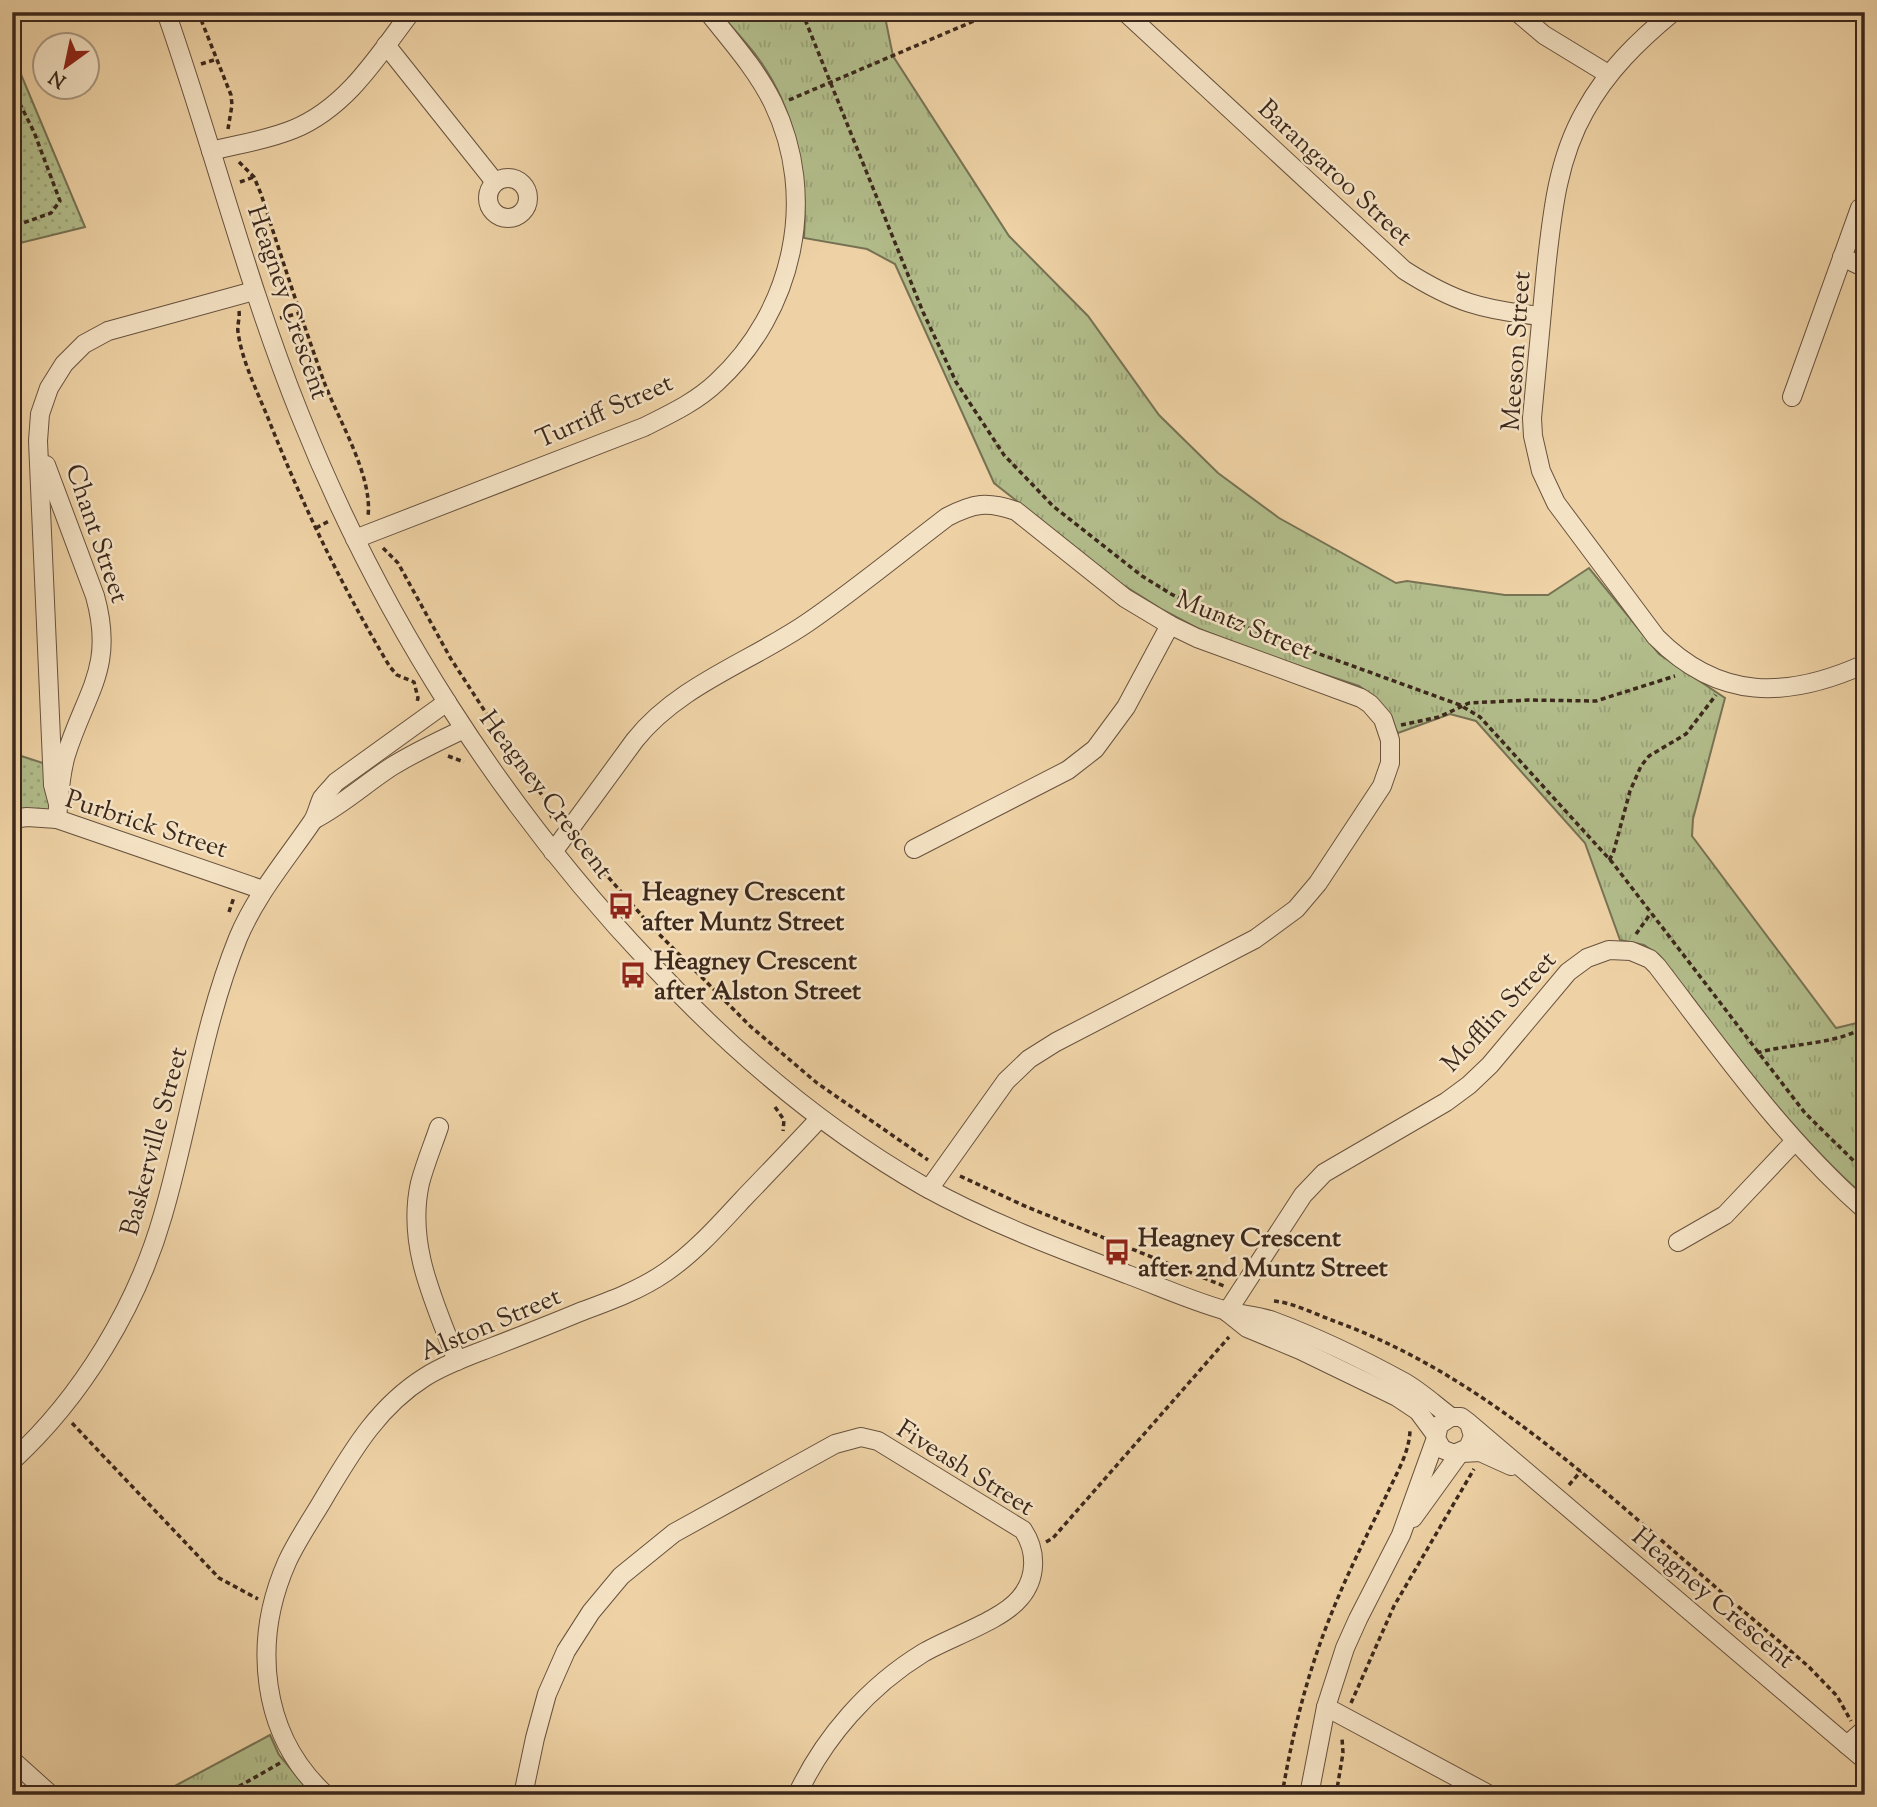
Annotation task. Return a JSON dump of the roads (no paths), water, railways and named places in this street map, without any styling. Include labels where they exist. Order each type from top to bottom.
[{"type":"street","name":"Heagney Crescent","points":[[166,12],[211,151],[245,294],[355,539],[402,629],[464,729],[553,852],[620,932],[691,1007],[758,1069],[819,1119],[873,1156],[929,1189],[1011,1229],[1227,1311],[1271,1320],[1304,1343],[1451,1416]]},
{"type":"street","points":[[211,151],[296,128],[327,110],[355,85],[411,12]]},
{"type":"street","name":"Turriff Street","points":[[355,539],[644,427],[681,409],[715,384],[758,334],[778,296],[791,255],[796,224],[796,193],[791,154],[775,106],[755,72],[708,12]]},
{"type":"street","name":"Barangaroo Street","points":[[1125,12],[1404,270],[1437,291],[1472,305],[1541,316]]},
{"type":"street","points":[[1517,12],[1544,35],[1608,74]]},
{"type":"street","name":"Meeson Street","points":[[1673,12],[1608,74],[1584,112],[1566,152],[1555,195],[1532,418],[1541,471],[1556,503],[1656,636],[1690,666],[1743,687],[1779,689],[1815,683],[1865,664]]},
{"type":"street","points":[[386,45],[495,182]]},
{"type":"street","points":[[1792,397],[1860,208]]},
{"type":"street","points":[[1842,257],[1865,268]]},
{"type":"street","name":"Chant Street","points":[[58,812],[53,785],[38,441],[40,414],[49,388],[64,364],[85,344],[108,331],[245,294]]},
{"type":"street","name":"Chant Street","points":[[38,441],[53,488],[95,596],[103,641],[99,673],[66,756],[58,812]]},
{"type":"street","name":"Muntz Street","points":[[553,852],[646,726],[672,703],[806,624],[947,517],[967,507],[998,505],[1016,511],[1125,598],[1170,625],[1197,638],[1361,698],[1370,704],[1383,719],[1390,740],[1390,763],[1382,786],[1318,883],[1296,909],[1255,939],[1056,1042],[1029,1059],[1006,1081],[929,1189]]},
{"type":"street","points":[[914,849],[1068,770],[1095,749],[1122,715],[1170,625]]},
{"type":"street","name":"Baskerville Street","points":[[12,1461],[77,1387],[112,1333],[141,1276],[163,1217],[221,983],[239,936],[263,890],[314,819],[322,799],[336,782],[447,702]]},
{"type":"street","name":"Baskerville Street","points":[[314,819],[334,809],[403,760],[464,729]]},
{"type":"street","name":"Purbrick Street","points":[[12,819],[58,812],[263,890]]},
{"type":"street","name":"Mofflin Street","points":[[1227,1311],[1303,1195],[1324,1173],[1446,1102],[1469,1085],[1490,1065],[1568,972],[1587,958],[1609,950],[1631,951],[1650,959],[1657,966],[1740,1076],[1795,1141]]},
{"type":"street","name":"Alston Street","points":[[326,1795],[309,1779],[293,1756],[275,1716],[267,1679],[267,1640],[273,1604],[288,1561],[360,1439],[397,1398],[426,1376],[457,1361],[628,1294],[664,1273],[712,1232],[819,1119]]},
{"type":"street","points":[[439,1127],[420,1184],[416,1218],[418,1250],[426,1280],[457,1361]]},
{"type":"street","points":[[1678,1242],[1725,1215],[1795,1141],[1838,1187],[1865,1210]]},
{"type":"street","name":"Heagney Crescent","points":[[1401,1390],[1436,1436]]},
{"type":"street","points":[[1309,1795],[1326,1707],[1345,1648],[1401,1535],[1439,1425],[1451,1416],[1461,1417],[1472,1429],[1472,1443],[1461,1453],[1401,1535]]},
{"type":"street","name":"Heagney Crescent","points":[[1469,1423],[1865,1760]]},
{"type":"street","points":[[1436,1436],[1442,1449],[1461,1453]]},
{"type":"street","name":"Fiveash Street","points":[[523,1795],[547,1694],[566,1651],[591,1612],[621,1576],[674,1533],[835,1444],[862,1437],[878,1441],[1023,1530],[1031,1542],[1035,1558],[1030,1583],[1020,1598],[1007,1609],[923,1654],[887,1679],[854,1710],[825,1745],[797,1795]]},
{"type":"street","name":"Heagney Crescent","points":[[1461,1453],[1480,1452],[1530,1475]]},
{"type":"street","points":[[1326,1707],[1490,1795]]},
{"type":"street","points":[[1847,1745],[1863,1731]]},
{"type":"street","points":[[12,1760],[51,1795]]},
{"type":"place","name":"Heagney Crescent after Muntz Street","points":[[621,906]]},
{"type":"place","name":"Heagney Crescent after Alston Street","points":[[633,975]]},
{"type":"place","name":"Heagney Crescent after 2nd Muntz Street","points":[[1117,1252]]}]
